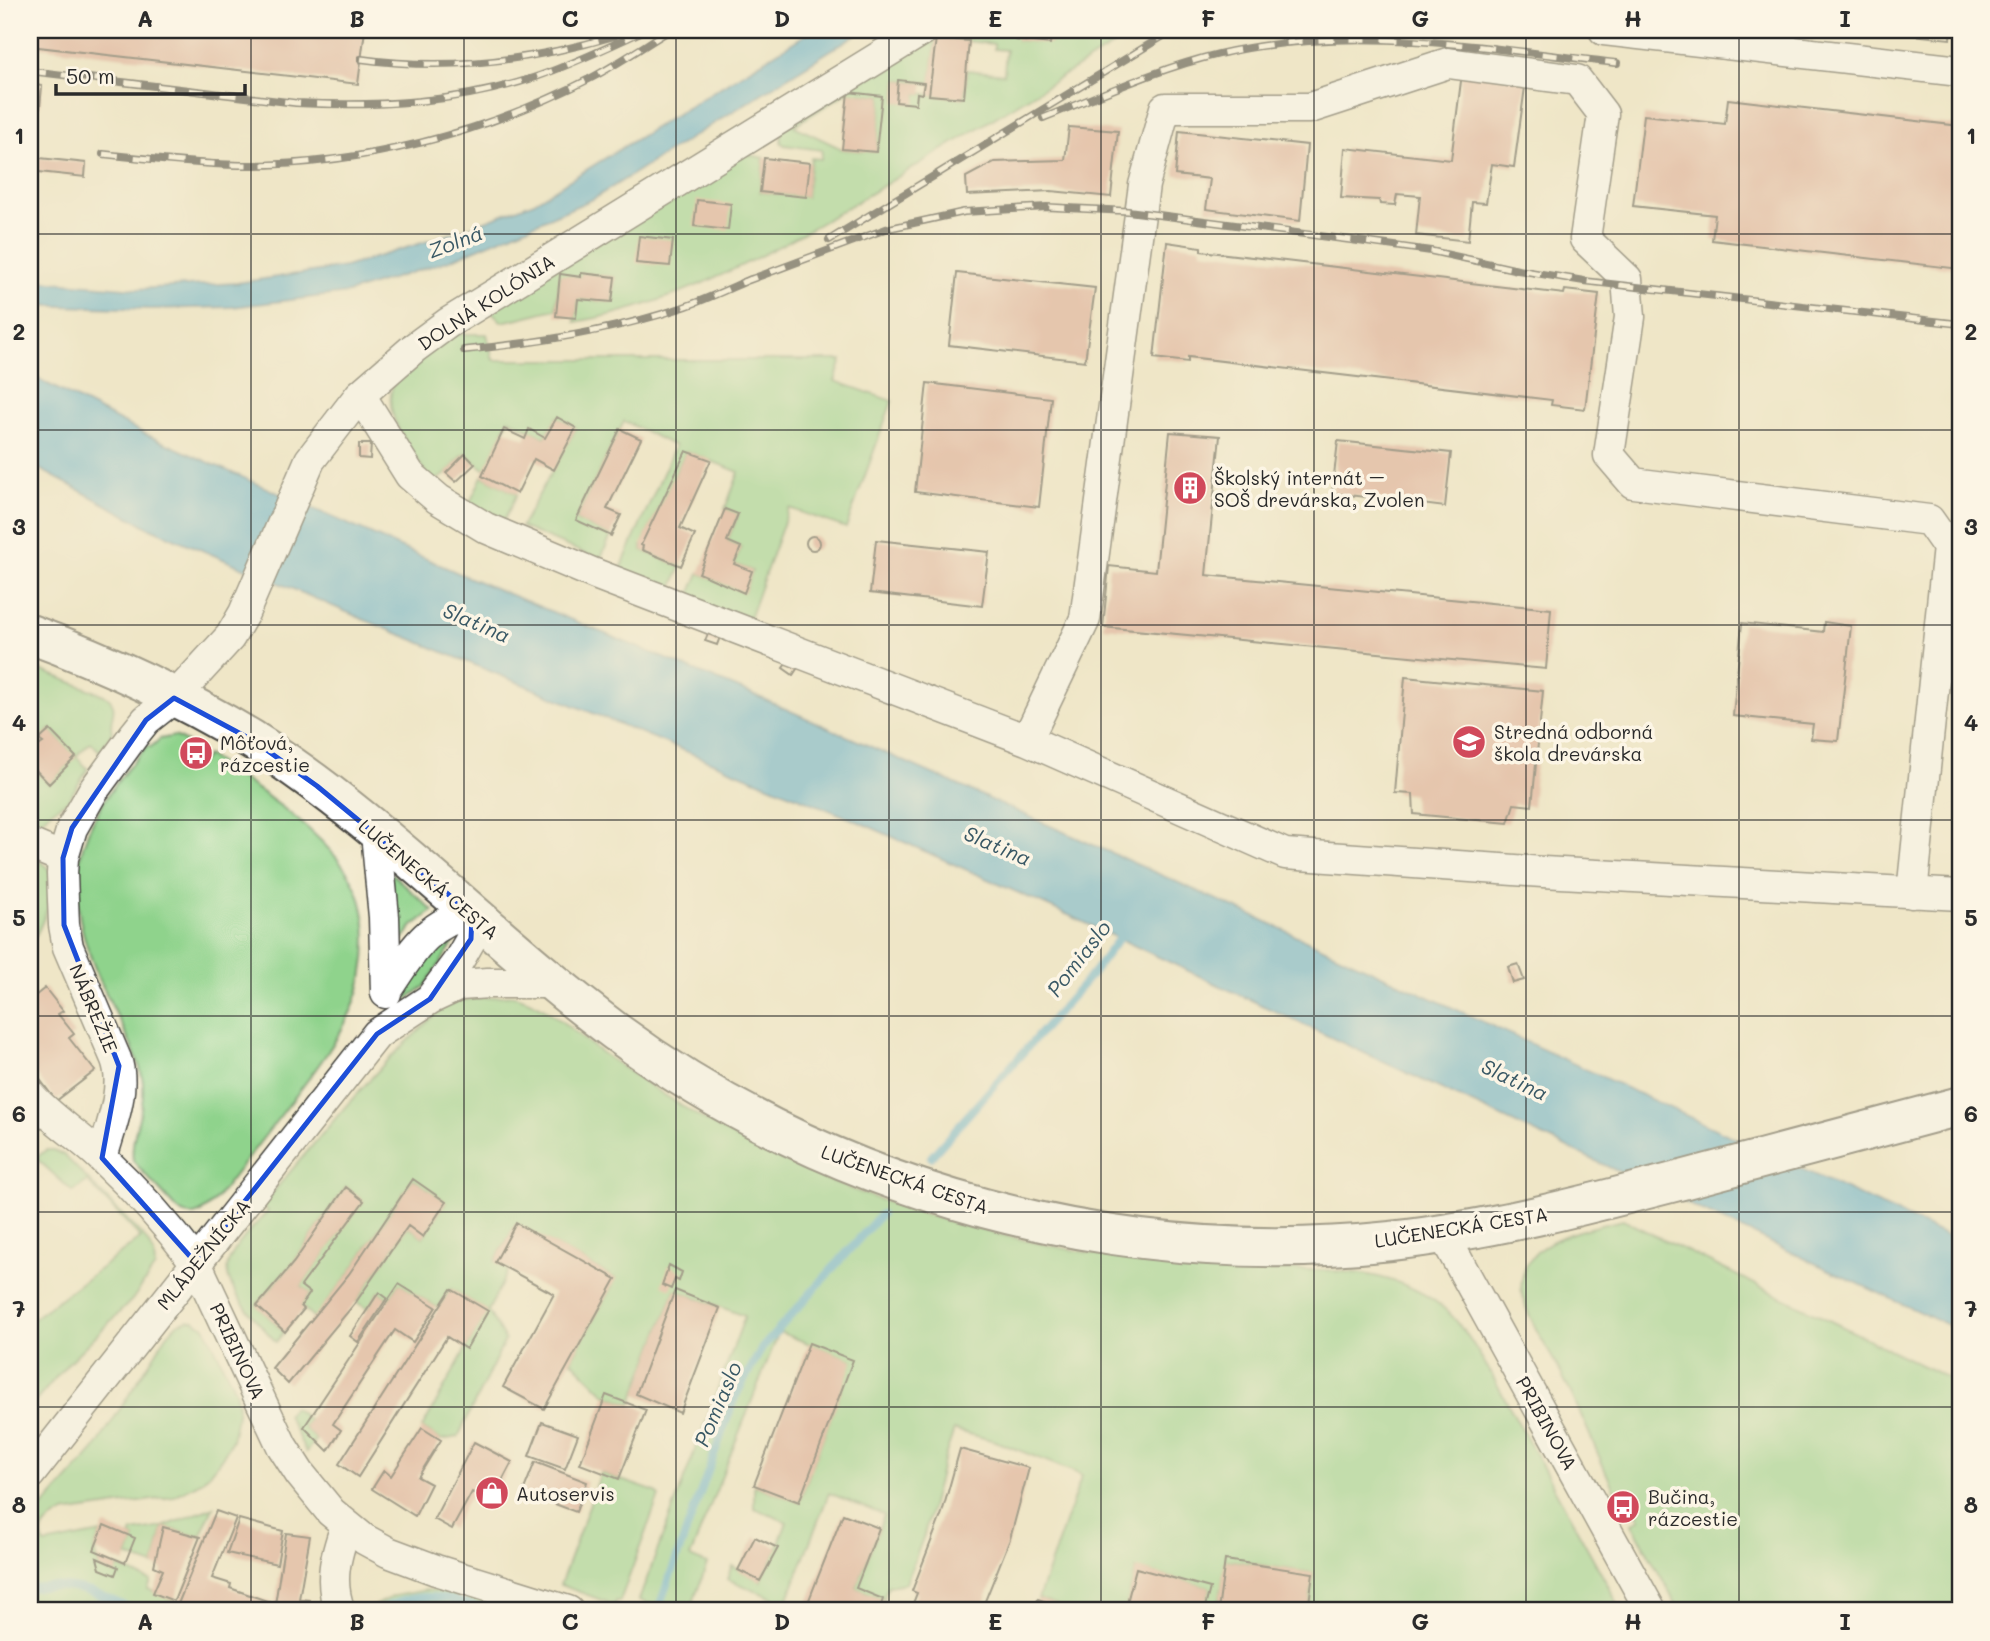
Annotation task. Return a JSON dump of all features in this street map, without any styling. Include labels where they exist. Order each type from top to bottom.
[{"type":"main road","name":"LUČENECKÁ CESTA","points":[[30,634],[107,665],[254,741],[376,833],[554,983],[650,1055],[719,1098],[838,1158],[965,1203],[1042,1222],[1098,1233],[1205,1244],[1275,1247],[1332,1245],[1443,1234],[1597,1202],[1960,1106]]},
{"type":"street","name":"DOLNÁ KOLÓNIA","points":[[174,698],[230,637],[244,613],[310,460],[360,395],[414,348],[448,323],[923,30]]},
{"type":"street","points":[[1621,31],[1960,71]]},
{"type":"street","points":[[1027,740],[1085,619],[1144,185],[1165,108],[1310,108],[1448,63],[1577,80],[1603,114],[1586,239],[1627,279],[1630,317],[1609,455],[1633,483],[1930,520],[1948,547],[1912,893]]},
{"type":"street","points":[[360,395],[410,475],[438,499],[486,528],[594,574],[1027,740],[1285,854],[1556,873],[1960,895]]},
{"type":"street","name":"NÁBREŽIE","points":[[103,1158],[118,1094],[119,1066],[68,947],[62,898],[63,858],[72,828],[93,790],[146,720],[174,698]]},
{"type":"street","points":[[376,833],[387,989],[377,1034]]},
{"type":"street","points":[[30,844],[63,858]]},
{"type":"street","points":[[387,989],[415,948],[431,933],[448,919],[472,914],[471,939],[430,999]]},
{"type":"street","points":[[377,1034],[430,999],[460,985],[554,983]]},
{"type":"street","name":"MLÁDEŽNÍCKA","points":[[30,1474],[377,1034]]},
{"type":"street","name":"PRIBINOVA","points":[[30,1096],[45,1113],[103,1158],[196,1263],[286,1453],[318,1497],[346,1526],[376,1546],[412,1562],[568,1611]]},
{"type":"street","name":"PRIBINOVA","points":[[1443,1234],[1651,1611]]},
{"type":"street","points":[[340,1611],[333,1579],[336,1555],[346,1526]]},
{"type":"highlighted area","points":[[174,698],[254,741],[317,786],[472,914],[471,939],[430,999],[377,1034],[196,1263],[102,1158],[119,1066],[64,925],[63,858],[72,828],[146,720]]},
{"type":"green space","points":[[939,30],[1017,30],[1017,40],[1050,43],[1052,30],[1138,30],[795,238],[709,280],[665,298],[575,322],[578,299],[612,302],[615,277],[582,273],[581,277],[560,275],[556,309],[502,322],[489,309],[743,153],[764,158],[760,192],[806,197],[811,158],[821,159],[822,150],[784,145],[781,142],[781,128]],"holes":[[[936,38],[994,44],[994,49],[1006,50],[1004,74],[967,70],[964,98],[917,93],[915,103],[896,101],[898,80],[931,83]],[[848,92],[882,96],[876,152],[842,149],[794,126]]]},
{"type":"green space","points":[[449,334],[487,334],[493,360],[842,360],[835,381],[892,401],[846,528],[789,508],[746,627],[688,599],[699,573],[744,592],[752,571],[734,564],[741,547],[727,541],[738,515],[725,509],[739,472],[686,451],[642,545],[642,550],[681,566],[671,591],[620,570],[675,446],[624,421],[576,520],[611,536],[600,560],[521,527],[576,428],[557,417],[545,438],[509,419],[486,470],[464,454],[445,475],[433,482],[400,433],[394,420],[391,393],[399,376]]},
{"type":"green space","points":[[482,476],[517,494],[504,520],[467,509]]},
{"type":"green space","points":[[30,666],[104,695],[110,699],[114,708],[112,732],[100,752],[91,742],[76,756],[88,769],[68,800],[30,828],[30,764],[49,784],[75,757],[50,730],[39,740],[43,743],[37,747],[33,740],[29,720]]},
{"type":"green space","points":[[175,736],[188,743],[185,749],[203,760],[207,755],[263,793],[317,836],[355,885],[365,920],[366,938],[358,993],[332,1046],[216,1199],[194,1215],[178,1210],[133,1161],[134,1140],[143,1096],[141,1072],[89,952],[80,919],[77,888],[80,860],[88,832],[102,804],[147,746],[151,747],[160,739]]},
{"type":"green space","points":[[30,857],[49,869],[52,887],[43,919],[30,945],[32,934]]},
{"type":"green space","points":[[387,869],[433,911],[413,926],[400,943]]},
{"type":"green space","points":[[448,938],[454,942],[425,986],[391,1010],[415,971],[430,953]]},
{"type":"green space","points":[[511,995],[547,1010],[633,1075],[725,1132],[827,1180],[898,1206],[990,1232],[1094,1254],[1214,1267],[1354,1273],[1399,1283],[1420,1292],[1448,1312],[1475,1347],[1622,1611],[1308,1611],[1313,1573],[1226,1560],[1218,1611],[1204,1611],[1210,1588],[1136,1569],[1125,1611],[1074,1611],[1038,1599],[1082,1475],[995,1441],[954,1430],[924,1535],[906,1583],[888,1586],[883,1599],[856,1588],[884,1515],[829,1493],[783,1611],[768,1611],[773,1598],[727,1579],[732,1566],[761,1581],[787,1522],[754,1508],[754,1485],[799,1502],[852,1360],[779,1332],[690,1557],[707,1564],[690,1611],[668,1611],[639,1600],[745,1316],[675,1290],[631,1404],[606,1395],[571,1360],[616,1279],[516,1224],[495,1261],[509,1269],[488,1311],[505,1340],[458,1437],[441,1440],[422,1428],[487,1311],[451,1289],[438,1308],[399,1284],[389,1299],[379,1292],[368,1309],[356,1302],[408,1226],[423,1237],[446,1202],[413,1179],[349,1274],[314,1318],[301,1306],[310,1293],[301,1286],[363,1201],[346,1187],[294,1262],[257,1305],[284,1332],[276,1342],[236,1294],[227,1273],[235,1250],[268,1211],[262,1205],[384,1064],[441,1009],[454,1001]]},
{"type":"green space","points":[[46,1150],[64,1155],[145,1238],[154,1253],[155,1267],[132,1300],[69,1362],[30,1408],[30,1321],[141,1238],[87,1181],[73,1192],[36,1158]]},
{"type":"green space","points":[[1623,1220],[1960,1384],[1960,1611],[1680,1611],[1632,1524],[1640,1519],[1629,1499],[1620,1502],[1560,1371],[1529,1315],[1522,1294],[1524,1271],[1538,1251],[1573,1233]]},
{"type":"green space","points":[[188,1320],[205,1327],[235,1390],[238,1406],[236,1421],[232,1440],[223,1456],[201,1482],[173,1497],[64,1513],[46,1525],[42,1538],[45,1544],[101,1533],[94,1550],[100,1569],[114,1574],[118,1567],[151,1581],[148,1589],[196,1611],[30,1611],[30,1522],[94,1450],[167,1335],[177,1324]]},
{"type":"green space","points":[[293,1407],[309,1420],[304,1427],[316,1439],[306,1452],[287,1415]]},
{"type":"green space","points":[[601,1473],[656,1492],[659,1496],[620,1601],[616,1601],[615,1605],[560,1585]]},
{"type":"green space","points":[[213,1507],[200,1537],[163,1527]]},
{"type":"green space","points":[[163,1527],[154,1566],[128,1557],[135,1538],[131,1536],[133,1532]]},
{"type":"green space","points":[[426,1590],[458,1592],[450,1611],[363,1611],[394,1596]]},
{"type":"green space","points":[[470,1595],[524,1611],[463,1611]]},
{"type":"water","name":"Zolná","points":[[813,30],[863,30],[593,199],[450,260],[348,293],[232,307],[151,309],[30,305],[30,280],[137,289],[237,283],[345,267],[457,232],[534,202]]},
{"type":"water","name":"Slatina","points":[[30,375],[147,435],[465,576],[761,698],[1258,918],[1960,1242],[1960,1331],[1075,918],[859,822],[365,620],[148,527],[30,464]]},
{"type":"building","points":[[30,30],[365,30],[358,84],[30,46]]},
{"type":"building","points":[[1017,30],[1052,30],[1050,44],[1016,40]]},
{"type":"building","points":[[1951,30],[1950,39],[1881,32]]},
{"type":"building","points":[[936,38],[969,41],[964,98],[929,95]]},
{"type":"building","points":[[1462,73],[1526,80],[1514,167],[1492,164],[1486,203],[1472,202],[1468,241],[1416,235],[1420,196],[1397,194],[1395,205],[1380,204],[1379,200],[1341,198],[1345,148],[1451,160]]},
{"type":"building","points":[[898,80],[924,83],[922,94],[917,93],[916,104],[896,102]]},
{"type":"building","points":[[30,84],[42,86],[40,108],[30,107]]},
{"type":"building","points":[[848,92],[882,96],[876,152],[842,149]]},
{"type":"building","points":[[1728,99],[1960,126],[1960,269],[1712,240],[1715,215],[1633,206],[1644,115],[1725,124]]},
{"type":"building","points":[[1069,127],[1118,131],[1111,197],[1051,191],[967,195],[966,177],[994,162],[1065,160]]},
{"type":"building","points":[[1179,131],[1307,145],[1300,221],[1206,209],[1210,179],[1175,175]]},
{"type":"building","points":[[30,157],[86,163],[85,177],[30,171]]},
{"type":"building","points":[[764,158],[810,163],[806,197],[760,192]]},
{"type":"building","points":[[697,200],[731,204],[728,230],[694,226]]},
{"type":"building","points":[[639,236],[673,240],[670,266],[636,263]]},
{"type":"building","points":[[1167,242],[1201,247],[1201,251],[1564,294],[1565,290],[1599,294],[1585,409],[1551,405],[1552,400],[1188,357],[1188,362],[1154,358]]},
{"type":"building","points":[[581,273],[615,277],[612,302],[578,299],[576,318],[556,316],[560,274],[581,277]]},
{"type":"building","points":[[957,273],[1095,288],[1085,361],[949,345]]},
{"type":"building","points":[[927,383],[1051,398],[1039,507],[915,492]]},
{"type":"building","points":[[557,417],[576,428],[554,470],[534,459],[517,494],[482,476],[504,429],[525,439],[529,429],[545,438]]},
{"type":"building","points":[[620,429],[641,439],[607,509],[621,515],[611,536],[576,520]]},
{"type":"building","points":[[1170,432],[1220,436],[1206,575],[1551,609],[1546,669],[1103,627],[1109,566],[1156,571]]},
{"type":"building","points":[[1338,441],[1451,453],[1445,507],[1332,493]]},
{"type":"building","points":[[359,444],[371,444],[370,459],[359,458]]},
{"type":"building","points":[[686,451],[711,460],[680,528],[695,535],[681,566],[642,550],[641,545]]},
{"type":"building","points":[[465,454],[475,464],[456,482],[446,473]]},
{"type":"building","points":[[725,509],[738,514],[727,541],[741,547],[734,564],[752,571],[744,593],[699,573]]},
{"type":"building","points":[[810,536],[816,536],[820,543],[816,550],[810,550],[806,546],[806,540]]},
{"type":"building","points":[[876,540],[989,552],[982,606],[870,593]]},
{"type":"building","points":[[1824,622],[1851,626],[1838,741],[1811,739],[1813,724],[1733,716],[1742,623],[1823,632]]},
{"type":"building","points":[[710,629],[721,634],[717,645],[705,641]]},
{"type":"building","points":[[791,657],[802,661],[793,675],[783,668]]},
{"type":"building","name":"Stredná odborná škola drevárska","points":[[1405,677],[1543,691],[1532,806],[1514,804],[1508,823],[1414,814],[1413,794],[1395,793]]},
{"type":"building","points":[[1960,694],[1960,724],[1955,723]]},
{"type":"building","points":[[50,730],[76,757],[49,784],[30,764],[30,732],[37,747],[43,743],[39,740]]},
{"type":"building","points":[[1518,964],[1524,980],[1513,983],[1508,967]]},
{"type":"building","points":[[45,988],[63,1011],[58,1014],[74,1034],[69,1038],[95,1071],[56,1101],[30,1066],[30,1000]]},
{"type":"building","points":[[413,1179],[446,1202],[423,1237],[408,1226],[356,1302],[288,1384],[272,1368],[349,1274]]},
{"type":"building","points":[[346,1187],[364,1201],[301,1286],[310,1293],[301,1306],[304,1309],[285,1332],[257,1306],[294,1262]]},
{"type":"building","points":[[516,1223],[616,1279],[544,1409],[503,1387],[554,1294],[495,1262]]},
{"type":"building","points":[[669,1265],[682,1272],[679,1281],[675,1279],[671,1289],[662,1285]]},
{"type":"building","points":[[399,1284],[436,1307],[413,1342],[395,1330],[333,1424],[341,1430],[328,1451],[304,1427]]},
{"type":"building","points":[[451,1289],[488,1311],[466,1349],[447,1337],[358,1477],[339,1464]]},
{"type":"building","points":[[675,1290],[720,1308],[680,1413],[636,1394]]},
{"type":"building","points":[[379,1292],[387,1298],[358,1342],[350,1336]]},
{"type":"building","points":[[809,1343],[853,1360],[799,1502],[754,1485]]},
{"type":"building","points":[[606,1395],[646,1410],[619,1479],[580,1464]]},
{"type":"building","points":[[542,1422],[578,1435],[565,1469],[529,1456]]},
{"type":"building","points":[[422,1428],[441,1440],[418,1477],[431,1484],[415,1516],[372,1489],[384,1470],[391,1476]]},
{"type":"building","points":[[474,1442],[512,1462],[491,1502],[472,1492],[452,1529],[434,1519]]},
{"type":"building","points":[[960,1449],[1029,1468],[1010,1539],[981,1611],[910,1611],[917,1593],[912,1591],[942,1513]]},
{"type":"building","points":[[535,1462],[587,1482],[576,1512],[523,1492]]},
{"type":"building","points":[[216,1511],[236,1518],[212,1578],[231,1584],[230,1588],[273,1603],[269,1611],[196,1611],[178,1604]]},
{"type":"building","points":[[843,1514],[879,1528],[856,1588],[883,1599],[879,1611],[818,1611],[807,1605]]},
{"type":"building","points":[[239,1519],[283,1531],[277,1564],[227,1553]]},
{"type":"building","points":[[104,1525],[135,1538],[125,1563],[94,1550]]},
{"type":"building","points":[[163,1527],[200,1537],[174,1601],[153,1593],[163,1570],[154,1566]]},
{"type":"building","points":[[286,1533],[310,1536],[299,1599],[309,1600],[308,1611],[274,1611]]},
{"type":"building","points":[[755,1537],[778,1548],[760,1581],[738,1570]]},
{"type":"building","points":[[97,1558],[118,1567],[115,1575],[100,1569]]},
{"type":"building","points":[[1225,1560],[1313,1573],[1308,1611],[1280,1611],[1246,1606],[1245,1611],[1218,1611]]},
{"type":"building","points":[[1136,1568],[1210,1588],[1204,1611],[1125,1610]]},
{"type":"building","points":[[1038,1599],[1072,1611],[1034,1611]]},
{"type":"waterway","name":"Pomiaslo","points":[[931,1157],[1093,973],[1125,930]]},
{"type":"waterway","name":"Pomiaslo","points":[[660,1604],[735,1397],[762,1348],[881,1214]]},
{"type":"waterway","name":"Pomiaslo","points":[[30,1588],[85,1590],[136,1611]]},
{"type":"waterway","name":"Pomiaslo","points":[[377,1611],[407,1599],[421,1597],[447,1599],[491,1611]]},
{"type":"railway","points":[[30,71],[296,103],[418,101],[477,93],[536,77],[645,30]]},
{"type":"railway","points":[[103,154],[240,165],[331,160],[377,152],[466,130],[510,115],[603,72],[670,30]]},
{"type":"railway","points":[[829,240],[1173,30]]},
{"type":"railway","points":[[361,59],[457,64],[552,52],[614,36]]},
{"type":"railway","points":[[1043,118],[1130,83],[1219,54],[1319,40],[1418,41],[1617,63]]},
{"type":"railway","points":[[741,283],[886,229],[964,212],[1047,207],[1128,211],[1431,251],[1584,281],[1960,324]]},
{"type":"railway","points":[[464,350],[601,330],[690,305],[751,279]]},
{"type":"place","name":"Školský internát – SOŠ drevárska, Zvolen","points":[[1190,488]]},
{"type":"place","name":"Stredná odborná škola drevárska","points":[[1469,742]]},
{"type":"place","name":"Môťová, rázcestie","points":[[196,753]]},
{"type":"place","name":"Autoservis","points":[[492,1493]]},
{"type":"place","name":"Bučina, rázcestie","points":[[1623,1507]]}]
